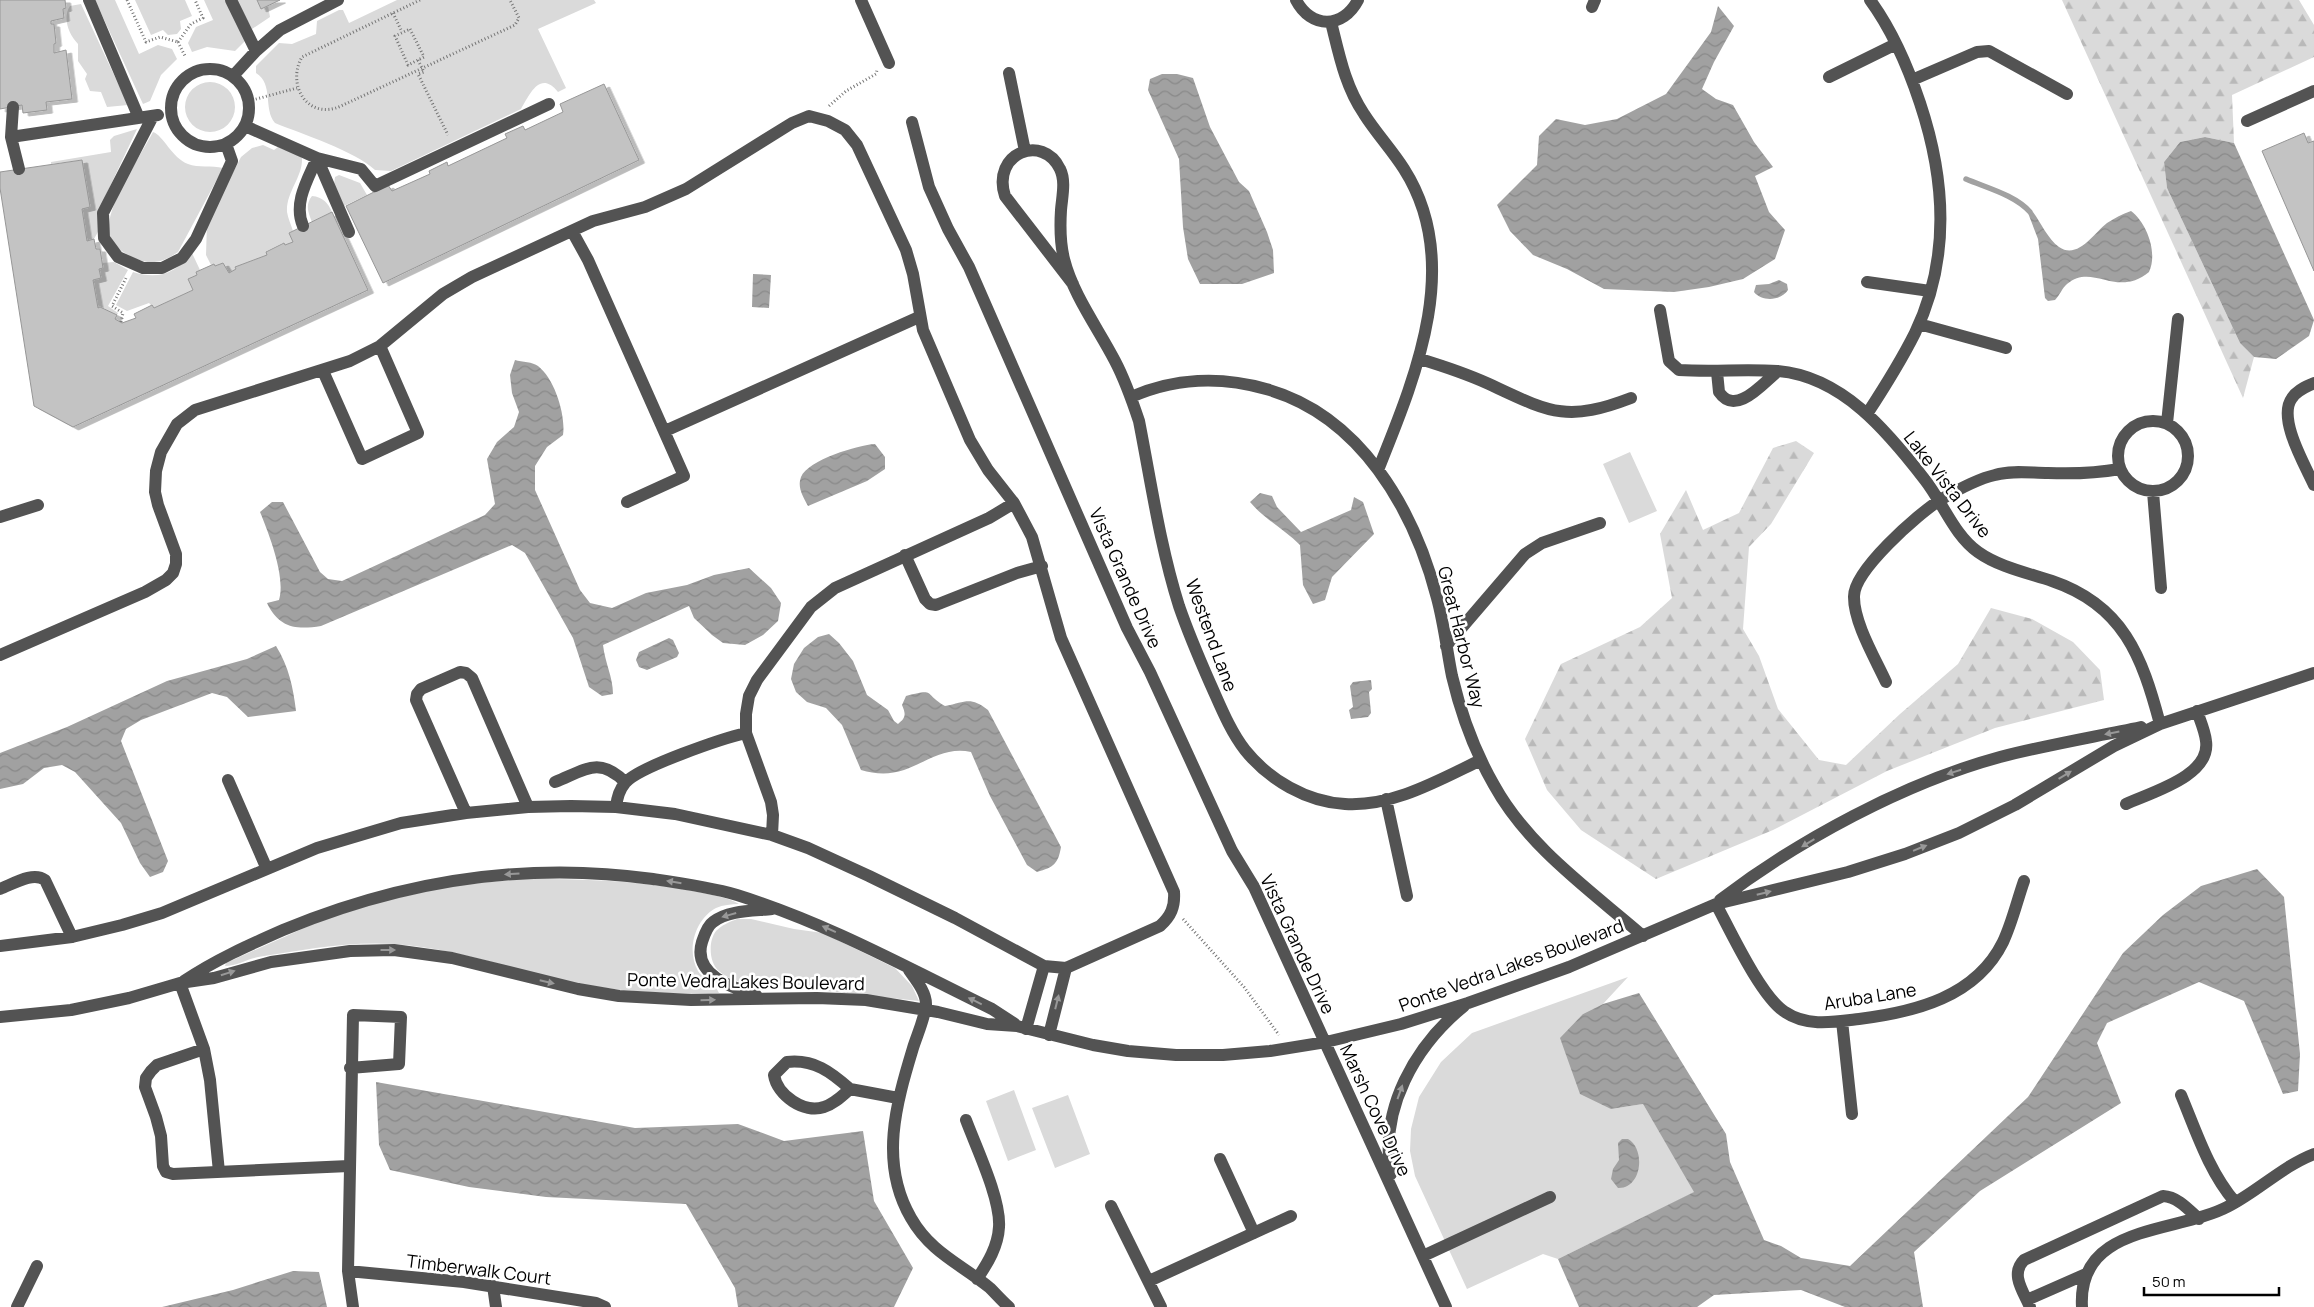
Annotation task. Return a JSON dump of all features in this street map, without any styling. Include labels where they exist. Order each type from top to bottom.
[{"type":"street","points":[[89,0],[139,118]]},
{"type":"street","points":[[231,0],[256,51]]},
{"type":"street","points":[[861,0],[884,64]]},
{"type":"street","points":[[1296,0],[1302,11],[1322,22],[1332,22],[1343,18],[1352,11],[1358,0]]},
{"type":"street","points":[[1867,414],[1894,372],[1919,324],[1930,291],[1939,252],[1941,216],[1939,178],[1932,140],[1912,80],[1896,44],[1870,0]]},
{"type":"street","points":[[233,76],[256,51],[280,30],[329,2]]},
{"type":"street","points":[[1332,22],[1341,65],[1351,91],[1363,113],[1405,170],[1418,196],[1427,229],[1431,254],[1431,289],[1427,328],[1420,359],[1378,470]]},
{"type":"street","points":[[1829,77],[1896,44]]},
{"type":"street","points":[[1912,80],[1977,52],[1989,51],[2067,94]]},
{"type":"street","points":[[213,69],[233,76],[243,88],[249,101],[248,118],[245,126],[240,133],[226,144],[206,147],[191,143],[179,133],[170,114],[171,100],[176,87],[192,72],[213,69]]},
{"type":"street","points":[[1008,73],[1025,151]]},
{"type":"street","points":[[2247,121],[2314,91]]},
{"type":"street","points":[[245,126],[317,158],[361,169],[375,186],[549,104]]},
{"type":"street","points":[[13,107],[11,137],[19,168]]},
{"type":"street","points":[[11,137],[170,114]]},
{"type":"street","points":[[153,116],[103,214],[104,238],[118,257],[143,268],[162,268],[182,258],[196,238],[232,160],[226,144]]},
{"type":"street","points":[[0,655],[145,592],[166,580],[173,573],[176,564],[176,554],[158,505],[155,492],[156,471],[161,452],[177,424],[195,410],[323,371],[380,346],[450,290],[472,277],[593,221],[645,207],[686,189],[776,132],[809,116],[828,120],[845,130],[856,145],[906,250],[913,274],[919,317],[970,440],[988,470],[1014,503],[1032,537],[1042,566],[1052,610],[1061,638],[1174,892],[1173,908],[1167,920],[1160,926],[1066,968],[1044,966],[955,918],[869,876],[808,848],[772,836],[675,814],[616,807],[528,807],[429,817],[366,832],[317,848],[266,868],[162,913],[72,937],[0,946]]},
{"type":"street","name":"Vista Grande Drive","points":[[912,122],[929,187],[977,285],[1101,570],[1232,850],[1254,887],[1326,1042]]},
{"type":"street","points":[[1025,151],[1044,153],[1055,160],[1061,170],[1063,185],[1060,235],[1064,260],[1073,284],[1005,196],[1002,174],[1008,162],[1017,154],[1025,151]]},
{"type":"street","points":[[303,226],[298,216],[301,194],[317,158]]},
{"type":"street","points":[[317,158],[349,232]]},
{"type":"street","points":[[572,231],[588,260],[684,476],[627,502]]},
{"type":"street","points":[[1867,282],[1930,291]]},
{"type":"street","name":"Westend Lane","points":[[1073,284],[1116,362],[1131,397],[1139,421],[1179,605],[1215,695],[1238,740],[1262,768],[1280,782],[1300,792],[1323,800],[1345,804],[1386,799],[1421,788],[1481,760]]},
{"type":"street","name":"Lake Vista Drive","points":[[1660,310],[1669,360],[1679,370],[1717,372],[1778,371],[1804,376],[1828,385],[1850,399],[1867,414],[1905,455],[1966,540],[1978,552],[1992,561],[2069,587],[2089,598],[2106,612],[2122,630],[2139,657],[2148,680],[2160,724]]},
{"type":"street","points":[[665,431],[919,317]]},
{"type":"street","points":[[2166,424],[2178,318]]},
{"type":"street","points":[[1919,324],[2006,348]]},
{"type":"street","points":[[323,371],[362,459],[418,434],[380,346]]},
{"type":"street","points":[[1420,359],[1487,383],[1533,405],[1553,411],[1567,413],[1588,412],[1631,398]]},
{"type":"street","points":[[1717,372],[1719,392],[1729,401],[1737,402],[1748,397],[1778,371]]},
{"type":"street","name":"Great Harbor Way","points":[[1131,397],[1172,384],[1200,381],[1226,381],[1252,385],[1302,402],[1324,415],[1358,445],[1378,470],[1409,520],[1426,562],[1438,600],[1446,646],[1464,719],[1494,786],[1516,818],[1541,847],[1643,936]]},
{"type":"street","points":[[2314,383],[2298,391],[2290,399],[2288,409],[2292,435],[2314,485]]},
{"type":"street","points":[[2151,421],[2166,424],[2182,435],[2189,454],[2185,472],[2172,487],[2153,492],[2139,489],[2128,481],[2120,469],[2118,453],[2124,438],[2135,426],[2151,421]]},
{"type":"street","points":[[1886,682],[1860,623],[1853,598],[1859,576],[1907,527],[1939,501],[1972,483],[1996,474],[2120,469]]},
{"type":"street","points":[[2153,492],[2160,588]]},
{"type":"street","points":[[772,836],[773,815],[771,802],[746,732],[749,696],[756,680],[811,607],[835,588],[989,518],[1014,503]]},
{"type":"street","points":[[0,517],[38,505]]},
{"type":"street","points":[[1446,646],[1525,554],[1542,543],[1600,523]]},
{"type":"street","points":[[905,555],[925,599],[930,604],[936,605],[1018,573],[1042,566]]},
{"type":"street","points":[[466,813],[416,700],[417,694],[421,689],[460,672],[466,673],[472,678],[528,807]]},
{"type":"street","name":"Ponte Vedra Lakes Boulevard","points":[[0,1017],[71,1010],[129,998],[180,983],[214,978],[242,969],[295,958],[350,951],[394,950],[452,958],[569,987],[619,996],[691,1000],[766,998],[866,1000],[925,1009],[987,1024],[1021,1027],[1102,1047],[1176,1055],[1223,1055],[1288,1048],[1326,1042],[1401,1024],[1468,1003],[1570,967],[1716,904],[1848,872],[1905,854],[1959,833],[2015,805],[2114,746],[2160,724],[2197,710],[2314,673]]},
{"type":"street","points":[[2126,804],[2179,780],[2197,768],[2203,760],[2206,741],[2197,710]]},
{"type":"street","name":"Ponte Vedra Lakes Boulevard","points":[[1716,904],[1758,873],[1841,823],[1895,796],[1944,775],[1999,758],[2160,724]]},
{"type":"street","points":[[616,807],[618,794],[625,782],[632,777],[710,742],[746,732]]},
{"type":"street","points":[[555,782],[588,769],[603,767],[614,771],[625,782]]},
{"type":"street","points":[[228,780],[266,868]]},
{"type":"street","points":[[1386,799],[1407,896]]},
{"type":"street","name":"Ponte Vedra Lakes Boulevard","points":[[180,983],[211,962],[261,940],[346,906],[412,888],[483,876],[561,872],[627,875],[689,884],[726,892],[778,909],[841,934],[992,1009],[1021,1027]]},
{"type":"street","points":[[0,889],[33,876],[41,877],[45,880],[72,937]]},
{"type":"street","name":"Aruba Lane","points":[[1716,904],[1745,958],[1774,1004],[1785,1013],[1802,1020],[1820,1023],[1884,1016],[1922,1007],[1948,996],[1974,978],[1989,963],[2002,944],[2024,881]]},
{"type":"street","points":[[766,998],[721,983],[710,973],[702,959],[701,946],[712,922],[726,915],[778,909]]},
{"type":"street","points":[[1021,1027],[1044,966]]},
{"type":"street","points":[[908,968],[923,994],[925,1009],[898,1098],[894,1122],[892,1155],[901,1199],[911,1219],[930,1243],[954,1264],[977,1279],[1009,1307]]},
{"type":"street","points":[[1049,1035],[1066,968]]},
{"type":"street","points":[[180,983],[204,1048],[210,1080],[218,1172]]},
{"type":"street","name":"Marsh Cove Drive","points":[[1394,1192],[1389,1163],[1388,1141],[1400,1090],[1410,1068],[1427,1042],[1449,1018],[1468,1003]]},
{"type":"street","points":[[350,1068],[399,1064],[401,1017],[353,1015],[350,1068],[348,1271],[354,1307]]},
{"type":"street","points":[[1842,1021],[1852,1114]]},
{"type":"street","name":"Marsh Cove Drive","points":[[1326,1042],[1446,1307]]},
{"type":"street","points":[[204,1048],[157,1066],[150,1070],[146,1078],[146,1087],[161,1136],[163,1166],[166,1172],[173,1174],[349,1166]]},
{"type":"street","points":[[850,1089],[823,1108],[808,1108],[790,1099],[775,1083],[774,1075],[787,1062],[808,1062],[832,1073],[850,1089],[898,1098]]},
{"type":"street","points":[[2181,1095],[2214,1171],[2224,1190],[2235,1202]]},
{"type":"street","points":[[966,1120],[995,1199],[1000,1226],[994,1248],[977,1279]]},
{"type":"street","points":[[2082,1307],[2082,1289],[2086,1274],[2097,1258],[2115,1244],[2147,1230],[2199,1219],[2235,1202],[2314,1154]]},
{"type":"street","points":[[1220,1159],[1254,1233]]},
{"type":"street","points":[[2086,1274],[2028,1304],[2016,1275],[2018,1266],[2024,1260],[2163,1196],[2178,1200],[2199,1219]]},
{"type":"street","points":[[1423,1256],[1550,1197]]},
{"type":"street","points":[[1111,1206],[1161,1307]]},
{"type":"street","points":[[1149,1281],[1290,1216]]},
{"type":"street","points":[[17,1307],[38,1266]]},
{"type":"street","name":"Timberwalk Court","points":[[348,1271],[493,1286],[596,1303],[605,1307]]},
{"type":"street","points":[[493,1286],[496,1307]]},
{"type":"path","points":[[127,0],[146,42],[160,38],[178,42]]},
{"type":"path","points":[[178,42],[191,24],[203,18],[194,0]]},
{"type":"path","points":[[420,0],[302,56],[297,65],[297,88],[303,97],[314,107],[332,109],[422,68],[519,22],[510,0]]},
{"type":"path","points":[[393,13],[402,32]]},
{"type":"path","points":[[410,29],[424,58],[418,60],[408,65],[395,36],[410,29]]},
{"type":"path","points":[[178,42],[185,56]]},
{"type":"path","points":[[418,60],[424,72],[418,74],[452,142]]},
{"type":"path","points":[[816,118],[846,91],[876,74],[884,64]]},
{"type":"path","points":[[249,101],[297,88]]},
{"type":"path","points":[[121,322],[124,316],[123,313],[112,306],[133,264]]},
{"type":"path","points":[[1173,908],[1232,972],[1288,1048]]},
{"type":"green space","points":[[95,0],[115,0],[139,54],[158,45],[172,49],[177,59],[161,75],[150,101],[143,104]]},
{"type":"green space","points":[[135,0],[185,0],[192,16],[180,21],[181,29],[177,34],[168,35],[163,30],[151,35]]},
{"type":"green space","points":[[204,0],[226,0],[246,40],[235,51],[207,47],[192,52],[188,43],[196,27],[213,20]]},
{"type":"green space","points":[[237,0],[257,0],[261,9],[268,6],[270,17],[252,29]]},
{"type":"green space","points":[[397,0],[594,0],[596,3],[538,29],[566,88],[558,92],[546,83],[541,84],[532,91],[521,109],[391,171],[375,170],[355,156],[275,123],[269,111],[265,83],[256,73],[256,66],[279,43],[292,44],[316,34],[317,21],[339,10],[343,10],[349,23]]},
{"type":"green space","points":[[2062,0],[2299,0],[2314,25],[2314,57],[2232,95],[2234,143],[2205,137],[2180,142],[2164,162],[2167,188],[2240,343],[2254,357],[2243,398]]},
{"type":"green space","points":[[81,4],[128,105],[107,107],[101,92],[90,91],[85,79],[87,74],[78,61],[78,44],[69,31],[67,21],[70,6]]},
{"type":"green space","points":[[210,82],[224,86],[231,93],[235,107],[231,121],[224,128],[210,132],[196,128],[189,121],[185,107],[189,93],[196,86]]},
{"type":"green space","points":[[137,129],[105,197],[99,230],[94,239],[87,241],[82,209],[82,160],[51,164],[51,162],[111,152],[110,140],[114,136]]},
{"type":"green space","points":[[153,132],[182,161],[196,166],[223,168],[178,252],[158,262],[147,262],[126,254],[116,246],[110,237],[109,225],[120,191]]},
{"type":"green space","points":[[263,145],[274,150],[278,147],[302,158],[300,172],[287,205],[287,214],[293,231],[289,233],[293,242],[285,245],[283,243],[267,251],[267,255],[235,267],[236,269],[229,273],[223,263],[215,266],[214,264],[211,265],[206,255],[207,223],[241,157],[252,148]]},
{"type":"green space","points":[[339,175],[360,183],[367,195],[344,206],[334,184],[335,177]]},
{"type":"green space","points":[[312,196],[325,201],[332,212],[312,222],[308,206]]},
{"type":"green space","points":[[192,253],[200,270],[196,272],[197,275],[189,280],[193,290],[154,308],[149,303],[127,311],[116,305],[133,272],[151,275],[166,273],[180,266]]},
{"type":"green space","points":[[114,262],[128,270],[108,306],[118,313],[117,315],[101,307],[98,308],[93,280],[101,278],[99,269],[103,268],[102,263]]},
{"type":"green space","points":[[1796,441],[1814,453],[1771,524],[1749,547],[1743,629],[1759,656],[1778,709],[1819,760],[1846,765],[1900,714],[1958,664],[1991,608],[2032,619],[2073,642],[2100,670],[2104,700],[1995,728],[1887,771],[1773,830],[1656,879],[1581,830],[1547,790],[1525,739],[1561,664],[1640,627],[1672,598],[1660,534],[1686,490],[1703,530],[1739,513],[1773,448]]},
{"type":"green space","points":[[1630,452],[1657,511],[1629,523],[1603,464]]},
{"type":"green space","points":[[521,879],[588,880],[654,885],[714,895],[739,904],[721,906],[709,913],[698,927],[695,936],[693,945],[694,963],[700,974],[719,993],[657,993],[598,987],[552,978],[439,950],[376,943],[325,947],[258,957],[225,966],[226,963],[322,920],[383,901],[451,886]]},
{"type":"green space","points":[[737,919],[751,919],[794,929],[823,933],[895,968],[912,986],[919,1001],[740,982],[729,978],[721,973],[713,963],[711,946],[713,935],[716,931]]},
{"type":"green space","points":[[1628,977],[1603,1004],[1583,1014],[1611,1109],[1643,1104],[1695,1192],[1558,1259],[1543,1254],[1467,1289],[1415,1176],[1410,1151],[1411,1129],[1419,1097],[1441,1062],[1472,1033]]},
{"type":"green space","points":[[1014,1090],[1036,1150],[1008,1161],[986,1101]]},
{"type":"green space","points":[[1068,1095],[1090,1154],[1055,1168],[1032,1108]]},
{"type":"water","points":[[1718,6],[1734,26],[1714,62],[1702,89],[1716,99],[1733,105],[1754,142],[1773,167],[1755,176],[1769,212],[1785,230],[1775,259],[1743,279],[1709,287],[1674,292],[1604,289],[1567,269],[1533,255],[1510,231],[1497,205],[1537,165],[1539,136],[1556,119],[1585,125],[1617,119],[1666,94],[1711,32]]},
{"type":"water","points":[[1162,74],[1177,74],[1193,78],[1210,127],[1239,182],[1249,191],[1267,232],[1273,250],[1274,273],[1242,284],[1200,284],[1188,259],[1183,227],[1179,159],[1148,90],[1150,79]]},
{"type":"water","points":[[2205,137],[2234,143],[2314,320],[2309,336],[2276,359],[2254,357],[2240,343],[2167,188],[2164,162],[2180,142]]},
{"type":"water","points":[[2131,211],[2142,223],[2149,239],[2152,256],[2149,272],[2137,279],[2126,282],[2086,277],[2077,278],[2065,286],[2055,300],[2048,301],[2045,298],[2038,239],[2028,213],[2033,212],[2055,244],[2066,250],[2073,250],[2085,244],[2107,223]]},
{"type":"water","points":[[753,274],[771,275],[769,308],[752,307]]},
{"type":"water","points":[[1779,280],[1787,284],[1788,290],[1781,296],[1766,299],[1754,292],[1756,285],[1769,284]]},
{"type":"water","points":[[515,360],[538,366],[550,380],[558,398],[563,418],[563,435],[547,447],[535,466],[535,490],[580,590],[590,603],[612,608],[646,593],[687,585],[714,575],[749,568],[771,588],[781,603],[778,621],[763,635],[745,645],[723,643],[694,618],[689,606],[603,645],[613,694],[602,696],[589,687],[573,638],[525,553],[512,545],[321,626],[296,627],[277,618],[267,603],[279,600],[281,591],[280,580],[272,543],[260,512],[272,502],[283,502],[320,572],[328,579],[342,581],[485,515],[495,504],[487,459],[497,442],[514,427],[519,412],[512,393],[510,375]]},
{"type":"water","points":[[875,444],[885,457],[885,469],[867,481],[808,506],[801,492],[800,484],[801,477],[805,471],[834,454]]},
{"type":"water","points":[[1260,493],[1272,496],[1277,507],[1301,532],[1351,510],[1354,497],[1363,502],[1374,534],[1332,577],[1325,600],[1313,604],[1303,585],[1300,545],[1261,514],[1250,502]]},
{"type":"water","points":[[829,634],[853,661],[867,695],[888,710],[894,721],[898,724],[903,720],[904,711],[902,705],[906,696],[922,692],[926,692],[945,706],[968,701],[977,703],[988,710],[1061,847],[1057,861],[1054,864],[1037,872],[1027,865],[990,796],[971,752],[953,751],[945,753],[893,773],[861,770],[842,725],[826,708],[807,702],[796,692],[791,679],[794,664],[804,648],[818,637]]},
{"type":"water","points":[[669,638],[673,640],[679,653],[677,657],[647,670],[639,667],[636,660],[639,652]]},
{"type":"water","points":[[276,646],[290,677],[296,711],[248,717],[227,697],[212,693],[141,720],[126,729],[121,741],[168,861],[163,872],[150,877],[140,863],[121,823],[75,772],[62,765],[44,768],[23,784],[0,789],[0,753],[67,727],[167,681],[247,659]]},
{"type":"water","points":[[1371,680],[1372,689],[1369,692],[1371,713],[1368,717],[1351,719],[1349,710],[1353,707],[1350,686],[1353,682]]},
{"type":"water","points":[[2257,869],[2284,897],[2300,1054],[2298,1091],[2283,1094],[2244,1001],[2199,982],[2107,1023],[2097,1043],[2121,1103],[1980,1191],[1914,1252],[1923,1307],[1845,1307],[1801,1290],[1714,1295],[1697,1307],[1579,1307],[1558,1259],[1694,1192],[1643,1104],[1611,1109],[1580,1094],[1560,1038],[1583,1014],[1603,1004],[1639,993],[1726,1134],[1730,1162],[1764,1240],[1781,1246],[1801,1258],[1850,1266],[2028,1097],[2123,953],[2163,915],[2201,886]]},
{"type":"water","points":[[376,1082],[635,1128],[738,1124],[784,1141],[863,1131],[874,1201],[913,1268],[894,1307],[738,1307],[735,1288],[686,1204],[546,1197],[469,1187],[390,1170],[379,1145]]},
{"type":"water","points":[[1622,1139],[1628,1139],[1634,1144],[1639,1159],[1639,1168],[1632,1182],[1626,1187],[1618,1188],[1611,1179],[1613,1169],[1619,1160],[1618,1143]]},
{"type":"water","points":[[293,1271],[319,1272],[327,1307],[162,1307],[233,1290]]},
{"type":"building","points":[[0,0],[65,0],[64,18],[51,21],[51,24],[54,24],[56,43],[54,44],[54,53],[66,50],[72,99],[46,102],[47,110],[23,113],[22,105],[0,109]]},
{"type":"building","points":[[257,0],[280,0],[261,9]]},
{"type":"building","points":[[604,84],[639,160],[383,283],[346,206],[388,185],[392,191],[430,174],[429,171],[447,162],[448,166],[507,138],[505,134],[523,126],[525,130],[563,112],[560,104]]},
{"type":"building","points":[[2304,133],[2308,143],[2314,141],[2314,271],[2262,151]]},
{"type":"building","points":[[82,160],[90,207],[82,209],[87,241],[94,239],[96,249],[100,249],[103,268],[99,269],[101,278],[93,280],[98,308],[100,307],[117,315],[115,319],[122,323],[136,318],[134,314],[152,305],[154,308],[193,290],[188,279],[197,275],[196,272],[214,264],[215,266],[223,263],[229,273],[236,269],[235,267],[267,255],[266,252],[284,243],[285,245],[293,242],[289,233],[332,212],[368,290],[73,427],[34,406],[0,188],[0,172]]},
{"type":"waterway","points":[[1966,179],[2009,196],[2030,212]]}]
